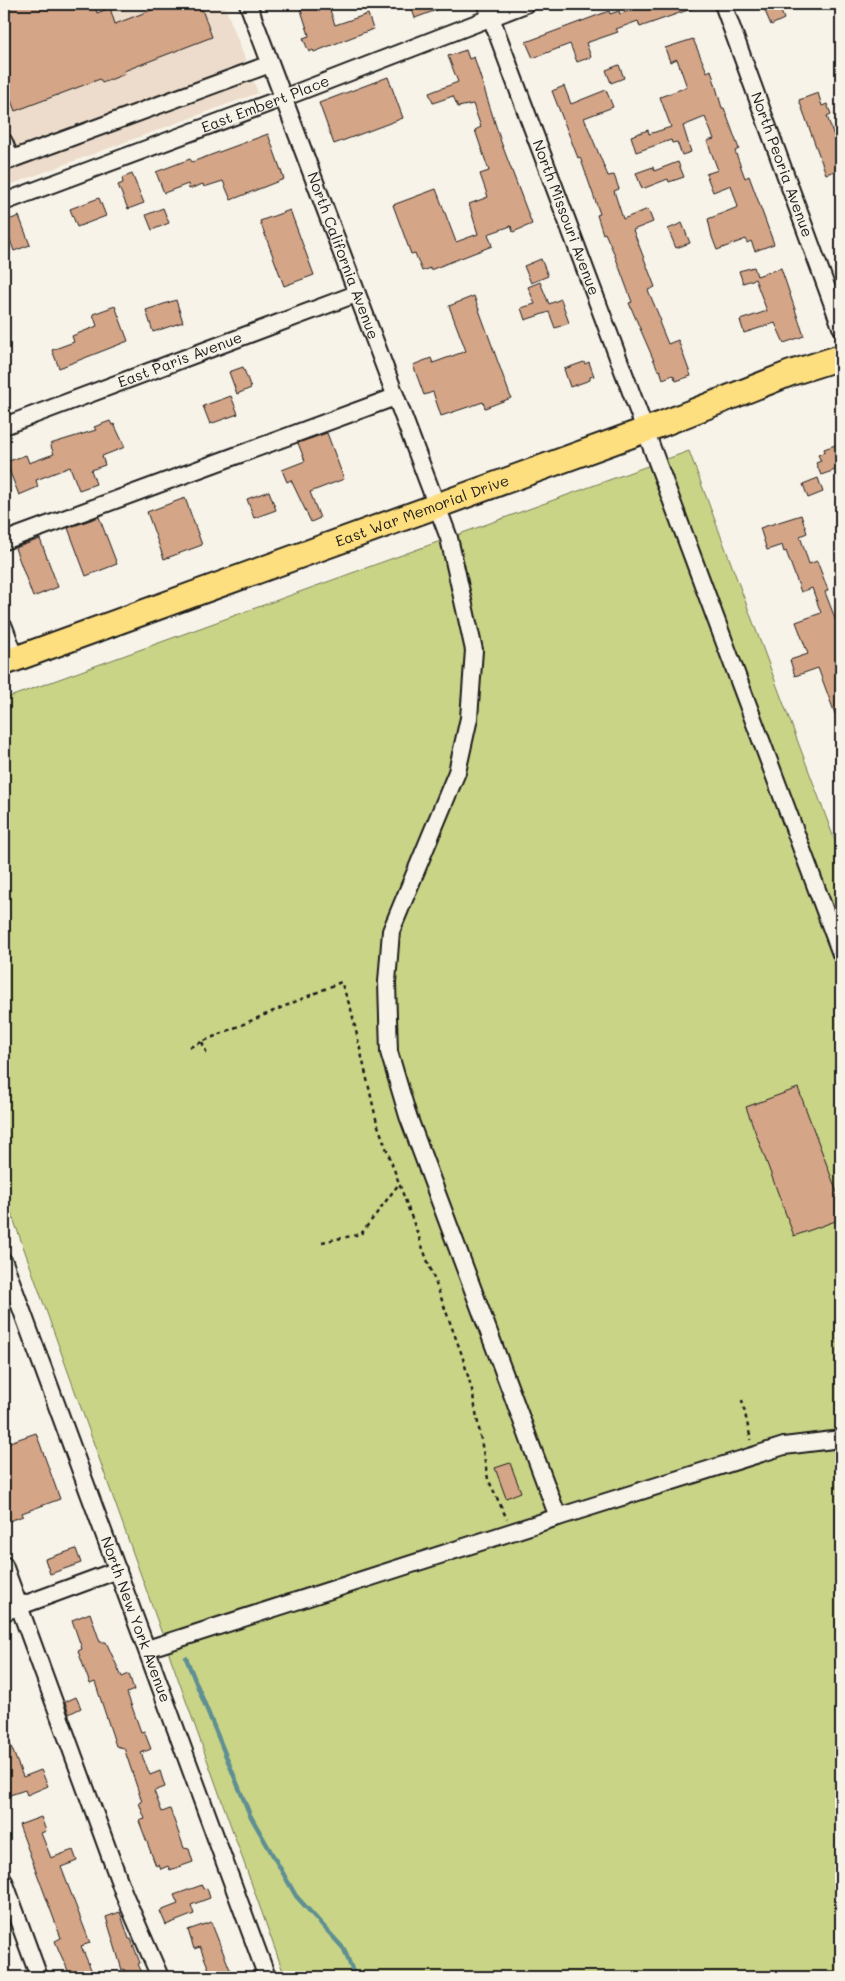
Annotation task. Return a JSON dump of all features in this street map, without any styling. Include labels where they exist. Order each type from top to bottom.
[{"type":"highway","name":"East War Memorial Drive","points":[[10,661],[644,431],[790,373],[841,358]]},
{"type":"street","name":"North California Avenue","points":[[248,4],[448,538],[474,650],[469,718],[457,772],[391,931],[387,982],[389,1052],[408,1116],[558,1517]]},
{"type":"street","name":"East Embert Place","points":[[4,202],[283,98],[488,10],[526,4]]},
{"type":"street","name":"North Peoria Avenue","points":[[723,4],[841,327]]},
{"type":"street","name":"North Missouri Avenue","points":[[488,10],[841,954]]},
{"type":"street","points":[[4,142],[7,161],[270,64]]},
{"type":"street","name":"East Paris Avenue","points":[[4,426],[356,294]]},
{"type":"street","points":[[4,541],[394,397]]},
{"type":"street","points":[[4,627],[10,661]]},
{"type":"street","name":"North New York Avenue","points":[[4,1262],[267,1977]]},
{"type":"street","points":[[147,1649],[784,1446],[841,1439]]},
{"type":"street","points":[[4,1565],[11,1609],[124,1894],[160,1977]]},
{"type":"street","points":[[11,1609],[118,1570]]},
{"type":"street","points":[[4,1881],[40,1977]]},
{"type":"path","points":[[190,1047],[341,982],[351,1009],[377,1123],[398,1185],[462,1355],[472,1390],[488,1479],[513,1532]]},
{"type":"path","points":[[202,1042],[208,1056]]},
{"type":"path","points":[[322,1242],[361,1234],[398,1185]]},
{"type":"path","points":[[742,1400],[748,1431]]},
{"type":"shaded area","points":[[4,4],[224,4],[258,93],[4,187]]},
{"type":"green space","points":[[689,451],[841,857],[841,1977],[285,1977],[4,1193],[4,699]]},
{"type":"building","points":[[4,4],[94,4],[97,13],[110,8],[115,24],[167,4],[200,4],[212,37],[124,71],[125,74],[102,83],[100,79],[15,111],[4,82]]},
{"type":"building","points":[[299,4],[328,4],[335,25],[368,14],[373,29],[314,52],[313,50],[309,52],[303,38],[309,36]]},
{"type":"building","points":[[410,4],[449,4],[450,5],[415,18]]},
{"type":"building","points":[[649,4],[702,5],[640,27],[638,21],[616,29],[618,32],[586,43],[591,57],[577,62],[570,44],[533,58],[526,42],[609,11],[610,14],[619,11],[620,14]]},
{"type":"building","points":[[762,4],[778,4],[784,19],[771,25]]},
{"type":"building","points":[[693,39],[707,72],[711,70],[722,108],[724,108],[739,149],[735,151],[745,178],[749,176],[774,244],[755,251],[751,241],[747,243],[746,239],[717,250],[712,237],[708,219],[738,207],[731,185],[713,192],[706,174],[718,170],[707,141],[714,139],[705,117],[683,126],[691,152],[682,155],[677,142],[672,143],[671,140],[636,152],[631,136],[648,130],[649,134],[671,127],[660,97],[687,87],[677,59],[670,62],[665,48]]},
{"type":"building","points":[[466,50],[469,59],[474,57],[501,142],[532,224],[513,232],[511,226],[488,234],[492,246],[430,270],[430,268],[422,271],[415,253],[411,254],[393,205],[436,189],[456,242],[478,234],[469,204],[488,197],[480,174],[489,171],[475,130],[481,127],[473,104],[458,107],[453,96],[433,103],[429,93],[458,82],[448,56]]},
{"type":"building","points":[[619,65],[624,78],[611,83],[606,70]]},
{"type":"building","points":[[388,77],[403,118],[334,144],[319,103]]},
{"type":"building","points":[[564,86],[571,104],[606,90],[613,107],[584,118],[608,176],[614,175],[619,189],[614,191],[623,219],[648,209],[653,222],[633,230],[655,287],[648,290],[668,344],[678,340],[691,376],[676,381],[673,375],[663,379],[660,370],[658,370],[629,303],[632,302],[614,253],[605,233],[603,234],[597,215],[600,214],[580,157],[578,158],[552,91]]},
{"type":"building","points":[[818,93],[822,106],[827,104],[831,114],[827,116],[841,156],[841,169],[826,174],[799,100]]},
{"type":"building","points":[[268,134],[284,179],[231,200],[223,181],[204,187],[203,184],[189,189],[188,184],[164,193],[156,172],[190,159],[192,162]]},
{"type":"building","points":[[678,162],[684,177],[669,182],[668,179],[642,189],[636,173],[653,167],[654,171]]},
{"type":"building","points":[[132,174],[144,203],[128,209],[118,185],[123,183],[122,178]]},
{"type":"building","points":[[99,198],[106,216],[77,227],[70,209]]},
{"type":"building","points":[[163,208],[169,223],[152,230],[146,215]]},
{"type":"building","points":[[290,210],[314,275],[284,286],[260,221]]},
{"type":"building","points":[[19,216],[30,245],[14,251],[5,226],[8,225],[6,221]]},
{"type":"building","points":[[682,223],[690,243],[676,248],[668,229]]},
{"type":"building","points":[[541,259],[548,276],[531,283],[524,266]]},
{"type":"building","points":[[754,267],[757,276],[781,268],[804,336],[784,343],[775,323],[744,333],[740,320],[767,311],[755,279],[743,283],[739,271]]},
{"type":"building","points":[[540,282],[549,304],[561,299],[569,323],[555,328],[549,312],[525,320],[521,308],[535,304],[528,287]]},
{"type":"building","points":[[474,296],[511,398],[485,408],[483,402],[441,416],[433,392],[424,395],[413,365],[431,358],[433,363],[466,351],[449,306]]},
{"type":"building","points":[[176,300],[183,322],[153,332],[146,310]]},
{"type":"building","points":[[115,306],[128,341],[59,368],[52,350],[74,342],[72,336],[97,326],[93,314]]},
{"type":"building","points":[[584,362],[585,364],[589,362],[594,376],[590,377],[590,380],[570,387],[564,369]]},
{"type":"building","points":[[243,367],[251,388],[237,394],[229,372]]},
{"type":"building","points":[[231,396],[238,414],[210,424],[203,406]]},
{"type":"building","points":[[110,421],[112,425],[114,424],[125,447],[102,456],[105,465],[91,470],[96,484],[79,490],[70,467],[36,480],[38,487],[19,495],[6,462],[26,455],[29,463],[54,454],[50,444],[96,430],[94,427]]},
{"type":"building","points":[[327,433],[344,479],[310,492],[320,518],[311,522],[291,480],[287,482],[282,470],[305,461],[298,443]]},
{"type":"building","points":[[841,443],[841,468],[821,475],[816,463],[821,461],[818,455],[825,452],[824,449]]},
{"type":"building","points":[[818,478],[823,492],[808,498],[803,484]]},
{"type":"building","points":[[269,491],[276,510],[254,518],[247,499]]},
{"type":"building","points":[[185,498],[202,545],[164,559],[147,512]]},
{"type":"building","points":[[801,515],[807,533],[800,536],[809,564],[817,561],[828,590],[825,592],[841,634],[841,730],[818,668],[795,676],[790,660],[808,654],[796,622],[821,613],[812,588],[801,592],[786,551],[784,552],[782,545],[767,550],[760,528]]},
{"type":"building","points":[[99,517],[117,564],[86,576],[68,528]]},
{"type":"building","points":[[40,539],[58,587],[33,597],[15,548]]},
{"type":"building","points":[[798,1088],[841,1203],[841,1219],[794,1236],[746,1107]]},
{"type":"building","points":[[36,1433],[60,1499],[22,1513],[23,1516],[9,1521],[4,1505],[4,1444]]},
{"type":"building","points":[[510,1463],[521,1492],[506,1498],[495,1468]]},
{"type":"building","points":[[76,1549],[81,1563],[50,1574],[45,1559]]},
{"type":"building","points":[[90,1613],[100,1642],[106,1642],[122,1677],[129,1674],[134,1690],[127,1693],[141,1732],[144,1731],[151,1749],[141,1753],[150,1775],[160,1771],[165,1787],[154,1791],[162,1812],[170,1809],[184,1848],[189,1849],[193,1862],[170,1870],[168,1866],[161,1869],[159,1864],[156,1866],[139,1821],[145,1819],[139,1803],[142,1802],[124,1748],[116,1746],[95,1682],[90,1684],[78,1651],[82,1649],[72,1620]]},
{"type":"building","points":[[76,1697],[81,1708],[69,1714],[65,1702]]},
{"type":"building","points":[[4,1728],[23,1777],[41,1770],[48,1786],[27,1795],[25,1790],[7,1796],[4,1789]]},
{"type":"building","points":[[41,1817],[46,1831],[41,1833],[51,1858],[73,1850],[77,1861],[61,1867],[90,1943],[81,1946],[93,1974],[85,1977],[71,1977],[60,1953],[55,1941],[61,1938],[19,1825]]},
{"type":"building","points":[[202,1885],[203,1889],[207,1888],[210,1898],[191,1905],[194,1914],[166,1925],[160,1911],[178,1904],[174,1895]]},
{"type":"building","points":[[120,1912],[144,1977],[128,1977],[124,1969],[122,1970],[106,1917]]},
{"type":"building","points":[[211,1922],[231,1972],[216,1977],[212,1977],[200,1947],[194,1949],[188,1930]]},
{"type":"waterway","points":[[186,1658],[250,1815],[296,1896],[344,1949],[355,1977]]}]
